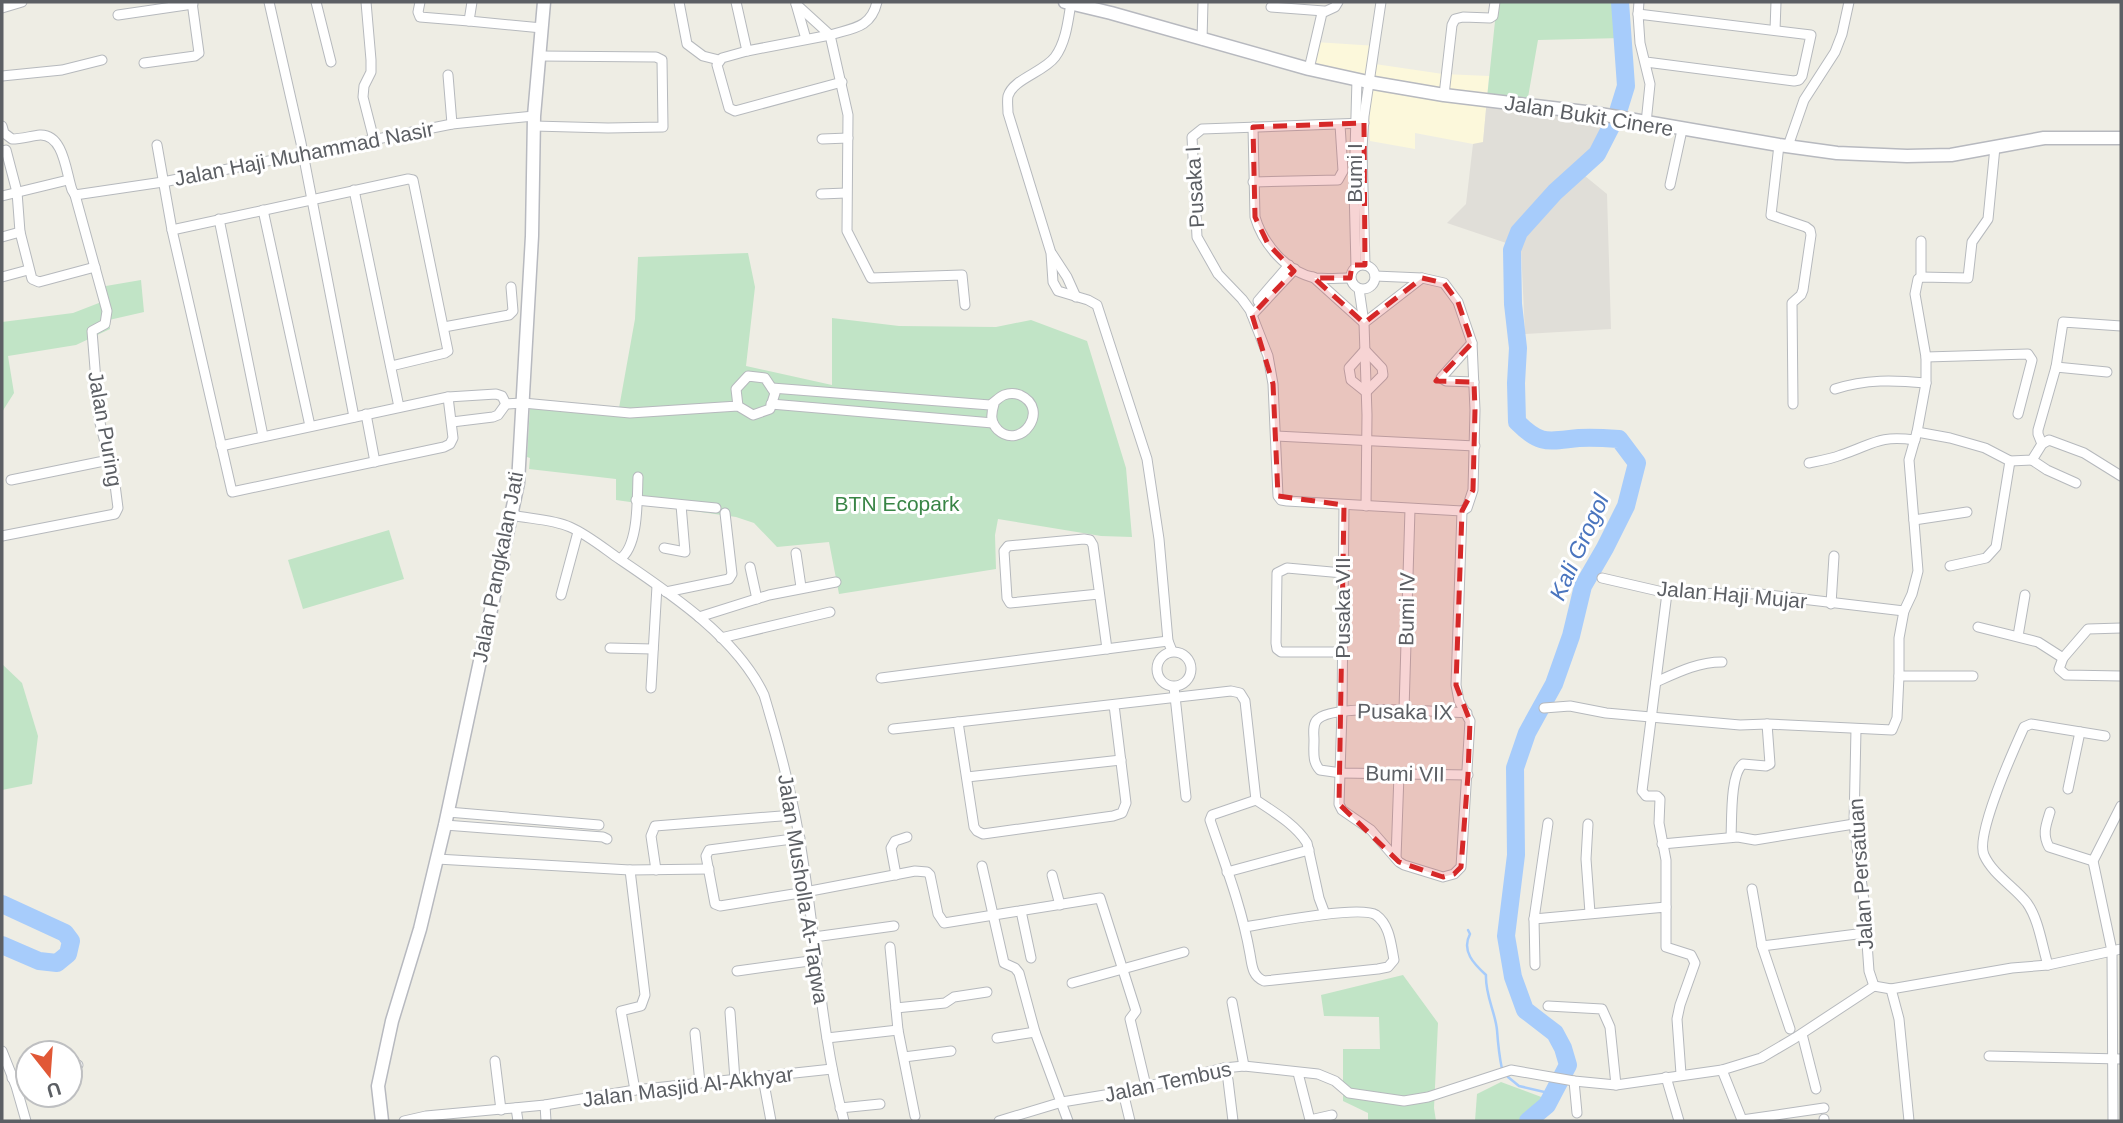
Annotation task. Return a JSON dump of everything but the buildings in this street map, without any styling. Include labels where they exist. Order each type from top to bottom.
[{"type":"main road","name":"Jalan Pangkalan Jati","points":[[382,1121],[378,1086],[393,1021],[421,929],[518,483],[534,121],[544,2]]},
{"type":"main road","name":"Jalan Bukit Cinere","points":[[1068,3],[1112,8],[1202,40],[1309,69],[1362,80],[1444,95],[1594,113],[1784,146],[1907,156],[1951,155],[2044,138],[2121,138]]},
{"type":"street","points":[[2,8],[22,2]]},
{"type":"street","points":[[269,2],[303,153],[354,417]]},
{"type":"street","points":[[316,2],[331,62]]},
{"type":"street","points":[[420,2],[420,17],[542,28]]},
{"type":"street","points":[[470,21],[472,2]]},
{"type":"street","points":[[678,2],[687,44],[703,56],[719,60],[747,51],[830,35],[861,25],[874,15],[877,2]]},
{"type":"street","points":[[736,2],[747,51]]},
{"type":"street","points":[[1202,40],[1203,2]]},
{"type":"street","points":[[1271,7],[1324,11],[1335,7],[1338,2]]},
{"type":"street","name":"Bumi I","points":[[1360,266],[1362,80],[1381,2]]},
{"type":"street","points":[[1444,95],[1452,25],[1455,19],[1490,18],[1493,16],[1494,2]]},
{"type":"street","points":[[1639,2],[1640,43],[1650,84],[1646,123]]},
{"type":"street","points":[[1774,30],[1776,2]]},
{"type":"street","points":[[1793,404],[1792,303],[1803,290],[1811,235],[1806,227],[1771,215],[1784,146],[1804,100],[1835,52],[1849,2]]},
{"type":"street","points":[[118,15],[192,3],[199,53],[195,56],[144,63]]},
{"type":"street","points":[[796,3],[806,39]]},
{"type":"street","points":[[796,3],[830,35],[848,115],[847,231],[871,278],[962,275],[965,305]]},
{"type":"street","points":[[1068,3],[1063,42],[1055,57],[1048,65],[1016,84],[1009,94],[1008,113],[1051,253],[1053,282],[1058,290],[1088,300],[1097,306],[1147,459],[1159,538],[1168,641],[1172,651]]},
{"type":"street","points":[[368,4],[371,72],[364,86],[363,97],[374,139]]},
{"type":"street","points":[[1309,69],[1324,11]]},
{"type":"street","points":[[1638,14],[1811,34],[1802,76],[1794,81],[1646,62]]},
{"type":"street","name":"Jalan Haji Muhammad Nasir","points":[[75,195],[163,182],[452,124],[534,121],[608,128],[663,127],[662,60],[656,57],[540,56]]},
{"type":"street","points":[[2,76],[62,70],[102,60]]},
{"type":"street","points":[[719,60],[717,65],[732,111],[842,82]]},
{"type":"street","points":[[448,75],[452,124]]},
{"type":"street","name":"Pusaka I","points":[[1251,313],[1242,299],[1218,274],[1196,237],[1192,137],[1202,129],[1360,124]]},
{"type":"street","points":[[1253,182],[1337,180],[1343,171],[1340,125]]},
{"type":"street","name":"Jalan Puring","points":[[2,126],[4,133],[12,139],[42,135],[56,141],[75,195],[107,311],[105,324],[92,331],[95,387],[118,508],[115,514],[2,536]]},
{"type":"street","points":[[1253,127],[1253,182],[1258,229],[1268,244],[1292,267],[1313,277],[1364,323]]},
{"type":"street","points":[[1670,185],[1682,130]]},
{"type":"street","points":[[822,139],[848,138]]},
{"type":"street","points":[[157,145],[172,230],[232,492],[444,447],[450,444],[453,438],[448,397]]},
{"type":"street","points":[[1921,277],[1968,278],[1972,242],[1989,219],[1995,147]]},
{"type":"street","points":[[2,151],[6,150],[17,192],[20,232],[32,279],[39,282],[96,267]]},
{"type":"street","points":[[172,230],[408,178],[415,183],[448,351],[445,354],[391,366]]},
{"type":"street","points":[[2,196],[68,180]]},
{"type":"street","points":[[354,190],[399,407]]},
{"type":"street","points":[[821,194],[846,193]]},
{"type":"street","points":[[263,210],[310,426]]},
{"type":"street","points":[[219,219],[263,436]]},
{"type":"street","points":[[2,237],[20,232]]},
{"type":"street","points":[[1544,708],[1570,706],[1606,713],[1740,725],[1892,730],[1896,718],[1899,638],[1904,611],[1918,571],[1909,460],[1926,383],[1926,356],[1915,294],[1918,279],[1921,277],[1922,241]]},
{"type":"street","points":[[1051,253],[1076,297]]},
{"type":"street","points":[[1359,289],[1373,285],[1376,276],[1372,268],[1360,266],[1350,278],[1359,289],[1364,323],[1366,506]]},
{"type":"street","points":[[1292,267],[1251,313],[1268,356],[1273,384],[1278,496],[1287,501],[1462,511],[1467,508],[1474,490],[1474,382],[1472,343],[1458,302],[1444,283],[1422,278],[1376,276]]},
{"type":"street","points":[[2,277],[28,270]]},
{"type":"street","points":[[1313,277],[1350,278]]},
{"type":"street","points":[[1364,323],[1422,278]]},
{"type":"street","points":[[444,327],[509,315],[513,311],[511,287]]},
{"type":"street","points":[[2042,444],[2038,430],[2056,367],[2063,322],[2121,326]]},
{"type":"street","points":[[1472,343],[1441,378],[1446,381],[1474,382]]},
{"type":"street","points":[[1365,350],[1382,368],[1382,375],[1366,392]]},
{"type":"street","points":[[1365,350],[1349,368],[1351,380],[1366,392]]},
{"type":"street","points":[[1926,356],[2028,354],[2032,360],[2018,414]]},
{"type":"street","points":[[2056,367],[2107,372]]},
{"type":"street","points":[[506,404],[523,403],[630,413],[738,406],[753,415],[769,409],[775,393],[765,378],[748,376],[736,389],[738,406]]},
{"type":"street","points":[[1835,389],[1885,380],[1926,383]]},
{"type":"street","points":[[772,388],[994,404]]},
{"type":"street","points":[[810,407],[811,391]]},
{"type":"street","points":[[1015,393],[1027,398],[1033,409],[1032,422],[1025,432],[1013,436],[1001,432],[993,423],[991,413],[994,404],[1003,395],[1015,393]]},
{"type":"street","points":[[221,446],[448,397],[496,394],[502,396],[506,404]]},
{"type":"street","points":[[452,422],[493,417],[498,415],[506,404]]},
{"type":"street","points":[[771,404],[993,423]]},
{"type":"street","points":[[366,414],[375,462]]},
{"type":"street","points":[[1276,436],[1475,446]]},
{"type":"street","points":[[1809,463],[1840,456],[1880,439],[1916,436],[1950,438],[1985,448],[2010,461],[2032,460],[2076,483]]},
{"type":"street","points":[[2032,460],[2042,444],[2049,440],[2084,453],[2121,475]]},
{"type":"street","points":[[11,480],[109,460]]},
{"type":"street","points":[[1950,566],[1986,558],[1996,547],[2010,461]]},
{"type":"street","points":[[620,559],[626,555],[634,532],[638,477]]},
{"type":"street","points":[[636,500],[720,511],[732,573],[729,579],[662,589],[653,649],[651,688]]},
{"type":"street","points":[[664,548],[684,552],[681,505]]},
{"type":"street","name":"Pusaka VII","points":[[1344,505],[1340,807],[1371,830],[1396,858]]},
{"type":"street","name":"Bumi IV","points":[[1404,710],[1409,509]]},
{"type":"street","points":[[1399,774],[1396,858],[1404,865],[1443,877],[1454,874],[1461,867],[1470,721],[1459,701],[1457,685],[1462,511]]},
{"type":"street","points":[[1914,520],[1966,512]]},
{"type":"street","name":"Jalan Musholla At-Taqwa","points":[[511,515],[561,524],[578,531],[620,559],[699,617],[749,669],[764,695],[800,838],[827,1038],[844,1121]]},
{"type":"street","points":[[561,595],[578,531]]},
{"type":"street","points":[[1099,594],[1010,603],[1007,598],[1004,551],[1008,546],[1090,540],[1093,545],[1107,649]]},
{"type":"street","points":[[796,553],[801,587]]},
{"type":"street","points":[[1831,604],[1834,556]]},
{"type":"street","points":[[750,567],[757,598]]},
{"type":"street","points":[[1343,573],[1287,568],[1277,573],[1276,643],[1281,652],[1343,652]]},
{"type":"street","name":"Jalan Haji Mujar","points":[[1602,578],[1667,593],[1760,594],[1904,611]]},
{"type":"street","points":[[699,617],[757,598],[836,582]]},
{"type":"street","points":[[1667,593],[1642,792],[1646,796],[1657,796],[1660,800],[1659,823],[1666,860],[1666,947],[1690,955],[1695,963],[1677,1019],[1681,1074]]},
{"type":"street","points":[[2018,636],[2025,595]]},
{"type":"street","points":[[721,638],[830,612]]},
{"type":"street","points":[[1978,626],[2038,642],[2063,658]]},
{"type":"street","points":[[2121,628],[2088,629],[2063,658],[2059,669],[2066,675],[2121,676]]},
{"type":"street","points":[[881,678],[1168,641]]},
{"type":"street","points":[[610,648],[653,649]]},
{"type":"street","points":[[1172,651],[1180,652],[1191,664],[1187,680],[1174,687],[1160,680],[1156,666],[1164,654],[1172,651]]},
{"type":"street","points":[[1656,682],[1684,669],[1722,662]]},
{"type":"street","points":[[1899,676],[1973,676]]},
{"type":"street","points":[[1174,687],[1186,797]]},
{"type":"street","points":[[893,729],[1231,691],[1240,693],[1244,697],[1256,800],[1303,836],[1325,914]]},
{"type":"street","points":[[958,722],[974,827],[984,834],[1122,813],[1126,803],[1114,705]]},
{"type":"street","points":[[1341,773],[1320,770],[1314,763],[1314,725],[1318,719],[1342,711]]},
{"type":"street","name":"Pusaka IX","points":[[1342,711],[1467,713]]},
{"type":"street","points":[[1731,837],[1733,789],[1738,767],[1743,764],[1770,764],[1767,724]]},
{"type":"street","points":[[2048,965],[2028,904],[1983,855],[1982,845],[1997,793],[2024,727],[2031,724],[2105,736]]},
{"type":"street","name":"Jalan Persatuan","points":[[1856,729],[1854,824],[1864,901],[1869,971],[1874,986]]},
{"type":"street","points":[[2068,789],[2080,732]]},
{"type":"street","points":[[967,776],[1121,760]]},
{"type":"street","name":"Bumi VII","points":[[1341,773],[1468,775]]},
{"type":"street","points":[[1245,927],[1325,914],[1368,913],[1375,915],[1390,934],[1394,960],[1388,967],[1378,970],[1264,981],[1258,979],[1254,973],[1245,927],[1210,820],[1212,815],[1256,800]]},
{"type":"street","points":[[2113,1121],[2117,1059],[2117,950],[2093,861],[2121,806]]},
{"type":"street","points":[[2050,811],[2044,831],[2049,847],[2093,861]]},
{"type":"street","points":[[656,870],[651,836],[655,826],[794,815]]},
{"type":"street","points":[[446,819],[599,825]]},
{"type":"street","points":[[446,819],[607,839]]},
{"type":"street","points":[[1535,965],[1534,919],[1548,823]]},
{"type":"street","points":[[1588,824],[1586,859],[1590,914]]},
{"type":"street","points":[[1662,844],[1731,837],[1755,840],[1854,824]]},
{"type":"street","points":[[896,875],[891,848],[895,841],[907,837]]},
{"type":"street","points":[[800,838],[709,850],[706,856],[717,905],[915,871],[927,872],[930,875],[938,914],[944,923],[1100,898],[1136,1012],[1130,1019],[1146,1086]]},
{"type":"street","points":[[1227,872],[1309,850]]},
{"type":"street","points":[[437,859],[630,870],[709,869]]},
{"type":"street","points":[[982,866],[1004,963],[1015,968],[1018,973],[1035,1032],[1068,1121]]},
{"type":"street","points":[[630,870],[645,995],[641,1006],[621,1011],[635,1090]]},
{"type":"street","points":[[1052,875],[1059,905]]},
{"type":"street","points":[[1752,889],[1762,946],[1790,1029]]},
{"type":"street","points":[[1305,917],[1320,898]]},
{"type":"street","points":[[1534,919],[1666,907]]},
{"type":"street","points":[[1021,911],[1031,958]]},
{"type":"street","points":[[814,937],[894,926]]},
{"type":"street","points":[[1762,946],[1865,933]]},
{"type":"street","points":[[890,947],[898,1030],[915,1116]]},
{"type":"street","points":[[1874,986],[1891,989],[2012,968],[2048,965],[2117,950]]},
{"type":"street","points":[[1072,983],[1184,952]]},
{"type":"street","points":[[737,971],[817,960]]},
{"type":"street","name":"Jalan Tembus","points":[[999,1121],[1062,1102],[1244,1066],[1318,1074],[1335,1081],[1349,1093],[1405,1101],[1428,1097],[1511,1070],[1572,1081],[1616,1085],[1723,1070],[1761,1058],[1874,986]]},
{"type":"street","points":[[1891,989],[1899,1019],[1909,1121]]},
{"type":"street","points":[[896,1009],[945,1003],[954,998],[987,992]]},
{"type":"street","points":[[1232,1002],[1244,1066]]},
{"type":"street","points":[[1548,1006],[1602,1009],[1610,1027],[1616,1085]]},
{"type":"street","points":[[730,1012],[735,1080]]},
{"type":"street","points":[[827,1038],[898,1030]]},
{"type":"street","points":[[997,1038],[1035,1032]]},
{"type":"street","points":[[695,1033],[700,1083]]},
{"type":"street","points":[[1802,1034],[1816,1089]]},
{"type":"street","points":[[2,1051],[26,1121]]},
{"type":"street","points":[[904,1057],[951,1051]]},
{"type":"street","points":[[1989,1056],[2117,1059]]},
{"type":"street","points":[[495,1061],[501,1110]]},
{"type":"street","points":[[1224,1068],[1233,1121]]},
{"type":"street","name":"Jalan Masjid Al-Akhyar","points":[[404,1121],[426,1115],[501,1110],[635,1090],[832,1069]]},
{"type":"street","points":[[1723,1070],[1741,1120],[1824,1108]]},
{"type":"street","points":[[1298,1073],[1308,1121],[1332,1115]]},
{"type":"street","points":[[1666,1077],[1679,1121]]},
{"type":"street","points":[[763,1078],[771,1121]]},
{"type":"street","points":[[1572,1081],[1577,1113]]},
{"type":"street","points":[[1123,1092],[1130,1121]]},
{"type":"street","points":[[841,1108],[880,1104]]},
{"type":"street","points":[[545,1105],[546,1121]]},
{"type":"street","points":[[516,1108],[518,1121]]},
{"type":"highlighted area","points":[[1364,123],[1365,265],[1352,265],[1350,278],[1314,278],[1364,323],[1422,278],[1444,283],[1458,302],[1472,343],[1436,381],[1474,382],[1475,410],[1473,490],[1462,511],[1456,685],[1470,721],[1468,775],[1461,867],[1454,874],[1443,877],[1399,862],[1339,804],[1344,505],[1278,496],[1273,384],[1252,315],[1294,271],[1268,244],[1255,217],[1253,127]]},
{"type":"shaded area","points":[[1315,42],[1377,46],[1375,64],[1443,74],[1489,76],[1483,143],[1473,144],[1415,133],[1415,149],[1370,141],[1368,86],[1308,71]]},
{"type":"shaded area","points":[[1487,98],[1610,119],[1607,143],[1585,176],[1607,194],[1611,329],[1525,334],[1521,248],[1447,223],[1466,204],[1473,144],[1483,142]]},
{"type":"green space","points":[[1497,2],[1620,2],[1622,38],[1538,40],[1527,103],[1487,98]]},
{"type":"green space","name":"BTN Ecopark","points":[[748,253],[755,287],[746,366],[832,385],[832,318],[899,326],[996,327],[1031,320],[1087,341],[1126,468],[1132,537],[1101,536],[998,519],[995,535],[996,569],[839,594],[829,542],[777,547],[754,523],[736,517],[616,500],[616,479],[529,469],[530,458],[527,457],[530,407],[619,408],[635,319],[638,257]]},
{"type":"green space","points":[[141,280],[144,312],[109,320],[110,329],[76,345],[8,356],[14,393],[2,412],[2,322],[73,313],[104,301],[100,287]]},
{"type":"green space","points":[[389,530],[404,579],[303,609],[288,560]]},
{"type":"green space","points":[[2,664],[22,683],[38,736],[32,784],[2,790]]},
{"type":"green space","points":[[1403,975],[1438,1023],[1434,1108],[1436,1121],[1368,1121],[1368,1113],[1343,1101],[1343,1049],[1380,1049],[1379,1017],[1324,1016],[1321,995]]},
{"type":"green space","points":[[1501,1082],[1544,1098],[1521,1121],[1475,1121],[1477,1094]]},
{"type":"waterway","name":"Kali Grogol","points":[[1528,1121],[1547,1105],[1568,1065],[1555,1033],[1525,1010],[1513,977],[1506,936],[1516,855],[1515,768],[1527,733],[1554,684],[1571,636],[1583,586],[1626,506],[1637,463],[1619,439],[1545,440],[1532,435],[1517,422],[1518,348],[1513,304],[1512,250],[1519,232],[1555,192],[1597,154],[1617,115],[1626,86],[1620,2]]},
{"type":"waterway","points":[[2,904],[65,933],[71,941],[68,954],[57,963],[39,961],[2,945]]},
{"type":"waterway","points":[[1468,930],[1468,952],[1473,962],[1486,975],[1502,1069]]},
{"type":"waterway","points":[[1508,1077],[1519,1086],[1553,1094]]}]
